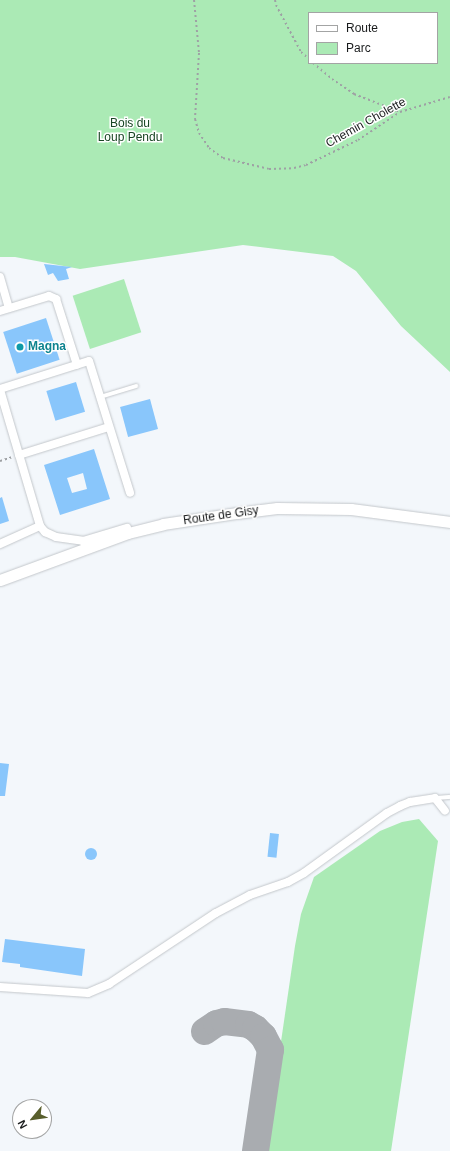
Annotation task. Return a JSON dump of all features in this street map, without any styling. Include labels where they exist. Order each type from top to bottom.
[{"type":"street","points":[[0,277],[9,308]]},
{"type":"street","points":[[0,311],[49,296],[56,299],[76,365]]},
{"type":"street","points":[[130,493],[89,361],[0,390],[40,526],[45,532],[56,537],[83,541],[131,527],[163,524]]},
{"type":"street","points":[[19,455],[109,427]]},
{"type":"street","name":"Route de Gisy","points":[[0,580],[128,533],[163,524],[237,513],[292,508],[351,509],[435,518],[450,522]]},
{"type":"street","points":[[0,544],[40,526]]},
{"type":"street","points":[[0,987],[88,992],[109,984],[216,913],[250,895],[288,882],[304,873],[387,813],[410,802],[435,798],[445,811]]},
{"type":"lane","points":[[100,397],[136,386]]},
{"type":"lane","points":[[435,798],[450,797]]},
{"type":"path","name":"Chemin Cholette","points":[[194,0],[199,53],[195,119],[199,133],[209,148],[223,158],[269,169],[294,168],[306,165],[358,140],[400,112],[450,97]]},
{"type":"path","points":[[276,0],[276,5],[301,52],[308,58]]},
{"type":"path","points":[[314,64],[332,80],[354,94],[400,112]]},
{"type":"green space","name":"Bois du Loup Pendu","points":[[0,0],[450,0],[450,372],[401,326],[356,271],[333,256],[243,245],[80,269],[15,257],[0,257]]},
{"type":"green space","points":[[124,279],[141,332],[90,349],[73,296]]},
{"type":"green space","points":[[419,819],[438,841],[391,1151],[265,1151],[295,946],[301,914],[314,877],[380,831],[402,822]]},
{"type":"building","points":[[44,264],[72,267],[66,269],[69,279],[58,281],[53,273],[48,275]]},
{"type":"building","name":"Magna","points":[[46,318],[60,360],[17,374],[3,332]]},
{"type":"building","points":[[76,382],[85,412],[55,421],[46,391]]},
{"type":"building","points":[[150,399],[158,429],[128,437],[120,407]]},
{"type":"building","points":[[94,449],[110,499],[60,515],[44,465]],"holes":[[[83,473],[87,489],[72,493],[67,478]]]},
{"type":"building","points":[[2,497],[9,521],[0,524],[0,498]]},
{"type":"building","points":[[0,763],[9,764],[5,796],[0,796]]},
{"type":"building","points":[[270,833],[279,834],[276,858],[267,857]]},
{"type":"building","points":[[89,848],[93,848],[97,854],[93,860],[89,860],[85,856],[85,852]]},
{"type":"building","points":[[5,939],[85,949],[82,976],[20,967],[20,964],[2,962]]},
{"type":"taxiway","points":[[204,1031],[216,1023],[224,1021],[248,1024],[255,1028],[263,1036],[270,1049],[255,1151]]},
{"type":"place","name":"Magna","points":[[20,347]]}]
